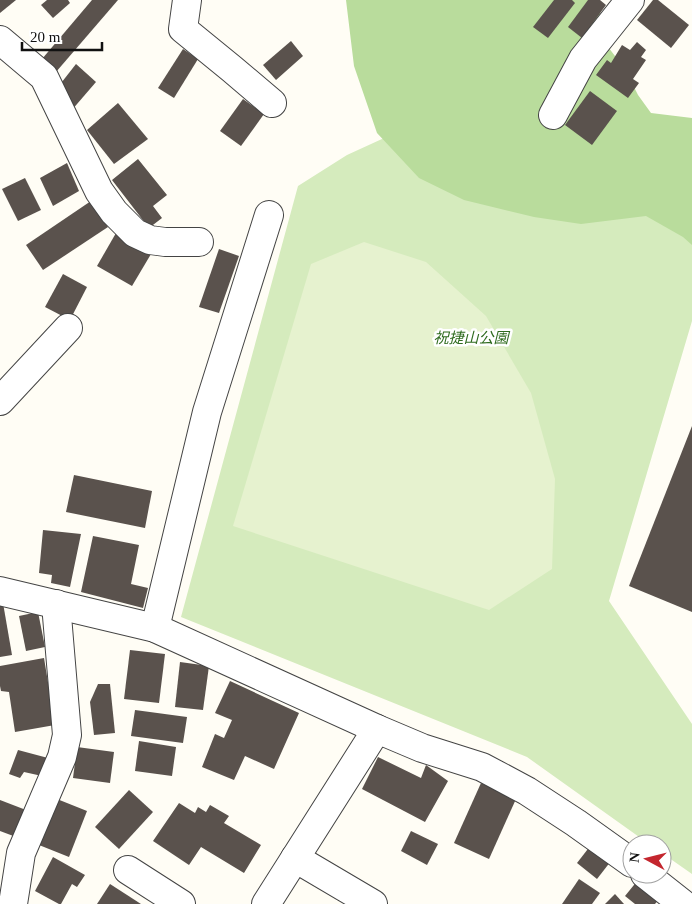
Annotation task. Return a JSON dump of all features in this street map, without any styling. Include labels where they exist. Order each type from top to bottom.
[{"type":"street","points":[[186,0],[183,28],[272,103]]},
{"type":"street","points":[[553,116],[583,60],[630,0]]},
{"type":"street","points":[[0,40],[44,77],[99,191],[114,212],[134,233],[150,240],[199,242]]},
{"type":"street","points":[[155,628],[207,412],[268,215]]},
{"type":"street","points":[[0,401],[68,328]]},
{"type":"street","points":[[0,591],[155,628],[377,729],[422,748],[482,767],[520,787],[622,856]]},
{"type":"street","points":[[13,904],[11,849],[62,757],[68,735],[56,604]]},
{"type":"street","points":[[266,904],[377,729]]},
{"type":"street","points":[[295,858],[373,904]]},
{"type":"street","points":[[128,870],[181,904]]},
{"type":"street","points":[[658,884],[683,904]]},
{"type":"green space","points":[[346,0],[598,0],[605,43],[625,69],[638,95],[651,113],[692,118],[692,245],[683,237],[646,216],[581,224],[534,217],[464,200],[419,178],[377,133],[354,66]]},
{"type":"green space","name":"祝捷山公園","points":[[454,106],[692,207],[692,321],[609,601],[692,724],[692,874],[672,860],[672,834],[635,834],[527,757],[181,617],[298,186],[347,155]]},
{"type":"green space","points":[[364,242],[426,262],[486,316],[531,393],[555,479],[552,569],[489,610],[233,526],[311,264]]},
{"type":"building","points":[[0,0],[16,0],[0,13]]},
{"type":"building","points":[[47,0],[68,0],[70,3],[53,18],[41,5]]},
{"type":"building","points":[[92,0],[118,0],[56,72],[42,59]]},
{"type":"building","points":[[554,0],[572,0],[575,3],[548,38],[533,27]]},
{"type":"building","points":[[588,0],[600,0],[606,5],[582,38],[568,27]]},
{"type":"building","points":[[653,0],[658,0],[689,25],[671,48],[637,20]]},
{"type":"building","points":[[291,41],[303,56],[276,80],[263,65]]},
{"type":"building","points":[[637,42],[646,50],[641,57],[646,60],[633,79],[639,83],[628,98],[596,75],[607,60],[611,63],[622,45],[630,50]]},
{"type":"building","points":[[183,49],[198,59],[174,98],[158,88]]},
{"type":"building","points":[[76,64],[96,82],[71,111],[58,87]]},
{"type":"building","points":[[590,91],[617,111],[592,145],[565,125]]},
{"type":"building","points":[[243,99],[264,114],[241,146],[220,131]]},
{"type":"building","points":[[118,103],[148,139],[114,164],[87,130]]},
{"type":"building","points":[[138,159],[167,195],[153,206],[162,218],[149,228],[112,180]]},
{"type":"building","points":[[67,163],[79,191],[53,206],[40,178]]},
{"type":"building","points":[[25,178],[41,210],[18,221],[2,189]]},
{"type":"building","points":[[91,201],[108,227],[43,270],[26,245]]},
{"type":"building","points":[[116,233],[151,254],[132,286],[97,266]]},
{"type":"building","points":[[219,249],[239,256],[219,313],[199,307]]},
{"type":"building","points":[[63,274],[87,287],[70,320],[45,307]]},
{"type":"building","points":[[692,426],[692,612],[629,586]]},
{"type":"building","points":[[74,475],[152,491],[145,528],[66,512]]},
{"type":"building","points":[[43,530],[81,534],[70,587],[51,583],[52,575],[39,573]]},
{"type":"building","points":[[93,536],[139,545],[131,584],[148,588],[143,608],[81,592]]},
{"type":"building","points":[[3,603],[12,655],[0,657],[0,604]]},
{"type":"building","points":[[38,612],[45,647],[26,651],[19,616]]},
{"type":"building","points":[[130,650],[165,654],[159,703],[124,699]]},
{"type":"building","points":[[44,658],[55,725],[15,732],[9,692],[1,691],[0,666]]},
{"type":"building","points":[[180,662],[209,666],[203,710],[175,707]]},
{"type":"building","points":[[230,681],[299,713],[274,769],[245,756],[234,780],[202,767],[215,734],[224,738],[232,720],[215,713]]},
{"type":"building","points":[[98,684],[110,684],[115,733],[94,735],[90,702]]},
{"type":"building","points":[[135,710],[187,717],[183,743],[131,736]]},
{"type":"building","points":[[139,741],[176,747],[172,776],[135,771]]},
{"type":"building","points":[[77,747],[114,752],[110,783],[73,778]]},
{"type":"building","points":[[18,750],[48,758],[42,776],[24,772],[20,778],[9,774]]},
{"type":"building","points":[[378,757],[421,778],[426,765],[448,781],[425,822],[362,789]]},
{"type":"building","points":[[481,783],[516,799],[489,859],[454,843]]},
{"type":"building","points":[[129,790],[153,812],[119,849],[95,827]]},
{"type":"building","points":[[57,799],[87,811],[69,857],[39,845]]},
{"type":"building","points":[[0,800],[26,810],[16,837],[0,831]]},
{"type":"building","points":[[179,803],[195,813],[198,807],[206,812],[210,805],[229,816],[224,823],[261,845],[244,873],[201,847],[189,865],[153,841]]},
{"type":"building","points":[[411,831],[438,844],[427,865],[401,851]]},
{"type":"building","points":[[591,845],[611,861],[597,879],[577,863]]},
{"type":"building","points":[[53,857],[85,875],[77,887],[72,884],[61,904],[35,891]]},
{"type":"building","points":[[579,879],[600,893],[592,904],[562,904]]},
{"type":"building","points":[[110,884],[141,904],[97,904]]},
{"type":"building","points":[[635,884],[643,884],[660,898],[655,904],[635,904],[625,896]]},
{"type":"building","points":[[615,894],[624,904],[605,904]]}]
